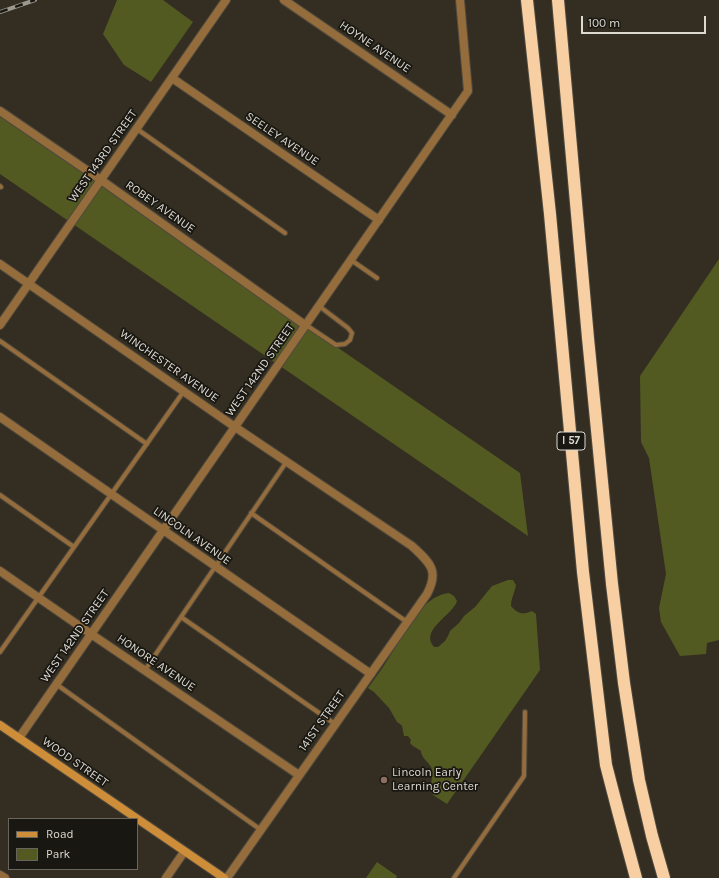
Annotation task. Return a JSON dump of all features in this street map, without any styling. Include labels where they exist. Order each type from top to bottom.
[{"type":"highway","name":"I 57","points":[[527,0],[551,222],[583,572],[606,765],[618,816],[636,878]]},
{"type":"highway","name":"I 57","points":[[558,0],[588,338],[612,584],[624,683],[639,780],[652,836],[664,878]]},
{"type":"main road","name":"WOOD STREET","points":[[0,725],[135,818]]},
{"type":"main road","name":"WOOD STREET","points":[[138,820],[224,878]]},
{"type":"street","name":"WEST 143RD STREET","points":[[0,325],[226,0]]},
{"type":"street","name":"HOYNE AVENUE","points":[[284,0],[452,115]]},
{"type":"street","name":"WEST 142ND STREET","points":[[19,738],[468,91],[460,0]]},
{"type":"street","name":"SEELEY AVENUE","points":[[172,78],[379,220]]},
{"type":"street","name":"ROBEY AVENUE","points":[[0,111],[101,180],[306,325]]},
{"type":"street","name":"WINCHESTER AVENUE","points":[[0,264],[412,546],[429,564],[433,576]]},
{"type":"street","name":"LINCOLN AVENUE","points":[[0,417],[371,674]]},
{"type":"street","name":"HONORE AVENUE","points":[[0,571],[299,775]]},
{"type":"street","name":"141ST STREET","points":[[227,878],[427,594],[433,576]]},
{"type":"street","points":[[166,878],[184,852]]},
{"type":"street","points":[[0,875],[5,878]]},
{"type":"lane","points":[[137,129],[285,233]]},
{"type":"lane","points":[[351,260],[377,278]]},
{"type":"lane","points":[[306,325],[336,345],[345,344],[350,340],[352,333],[348,328],[319,306]]},
{"type":"lane","points":[[0,341],[147,444]]},
{"type":"lane","points":[[1,649],[184,391]]},
{"type":"lane","points":[[145,670],[287,461]]},
{"type":"lane","points":[[0,495],[74,547]]},
{"type":"lane","points":[[251,513],[407,622]]},
{"type":"lane","points":[[181,617],[335,724]]},
{"type":"lane","points":[[56,684],[261,830]]},
{"type":"lane","points":[[454,878],[524,776],[525,712]]},
{"type":"green space","points":[[117,0],[163,0],[193,22],[151,82],[124,65],[103,34]]},
{"type":"green space","points":[[0,113],[520,473],[528,536],[0,174]]},
{"type":"green space","points":[[719,259],[719,640],[707,643],[706,654],[680,656],[661,622],[659,608],[666,574],[649,458],[641,442],[640,376]]},
{"type":"green space","points":[[508,580],[513,580],[516,585],[511,606],[520,613],[532,611],[536,614],[540,670],[447,804],[433,795],[431,787],[432,770],[430,765],[422,756],[421,751],[410,743],[411,740],[408,736],[404,736],[402,726],[397,722],[389,708],[374,692],[368,688],[409,625],[426,604],[434,598],[449,593],[454,596],[457,601],[450,612],[438,623],[431,635],[431,641],[434,647],[438,647],[445,641],[450,631],[475,607],[492,586]]},
{"type":"green space","points":[[377,862],[397,876],[396,878],[366,878]]},
{"type":"railway","points":[[0,12],[35,0]]},
{"type":"place","name":"Lincoln Early Learning Center","points":[[384,780]]}]
